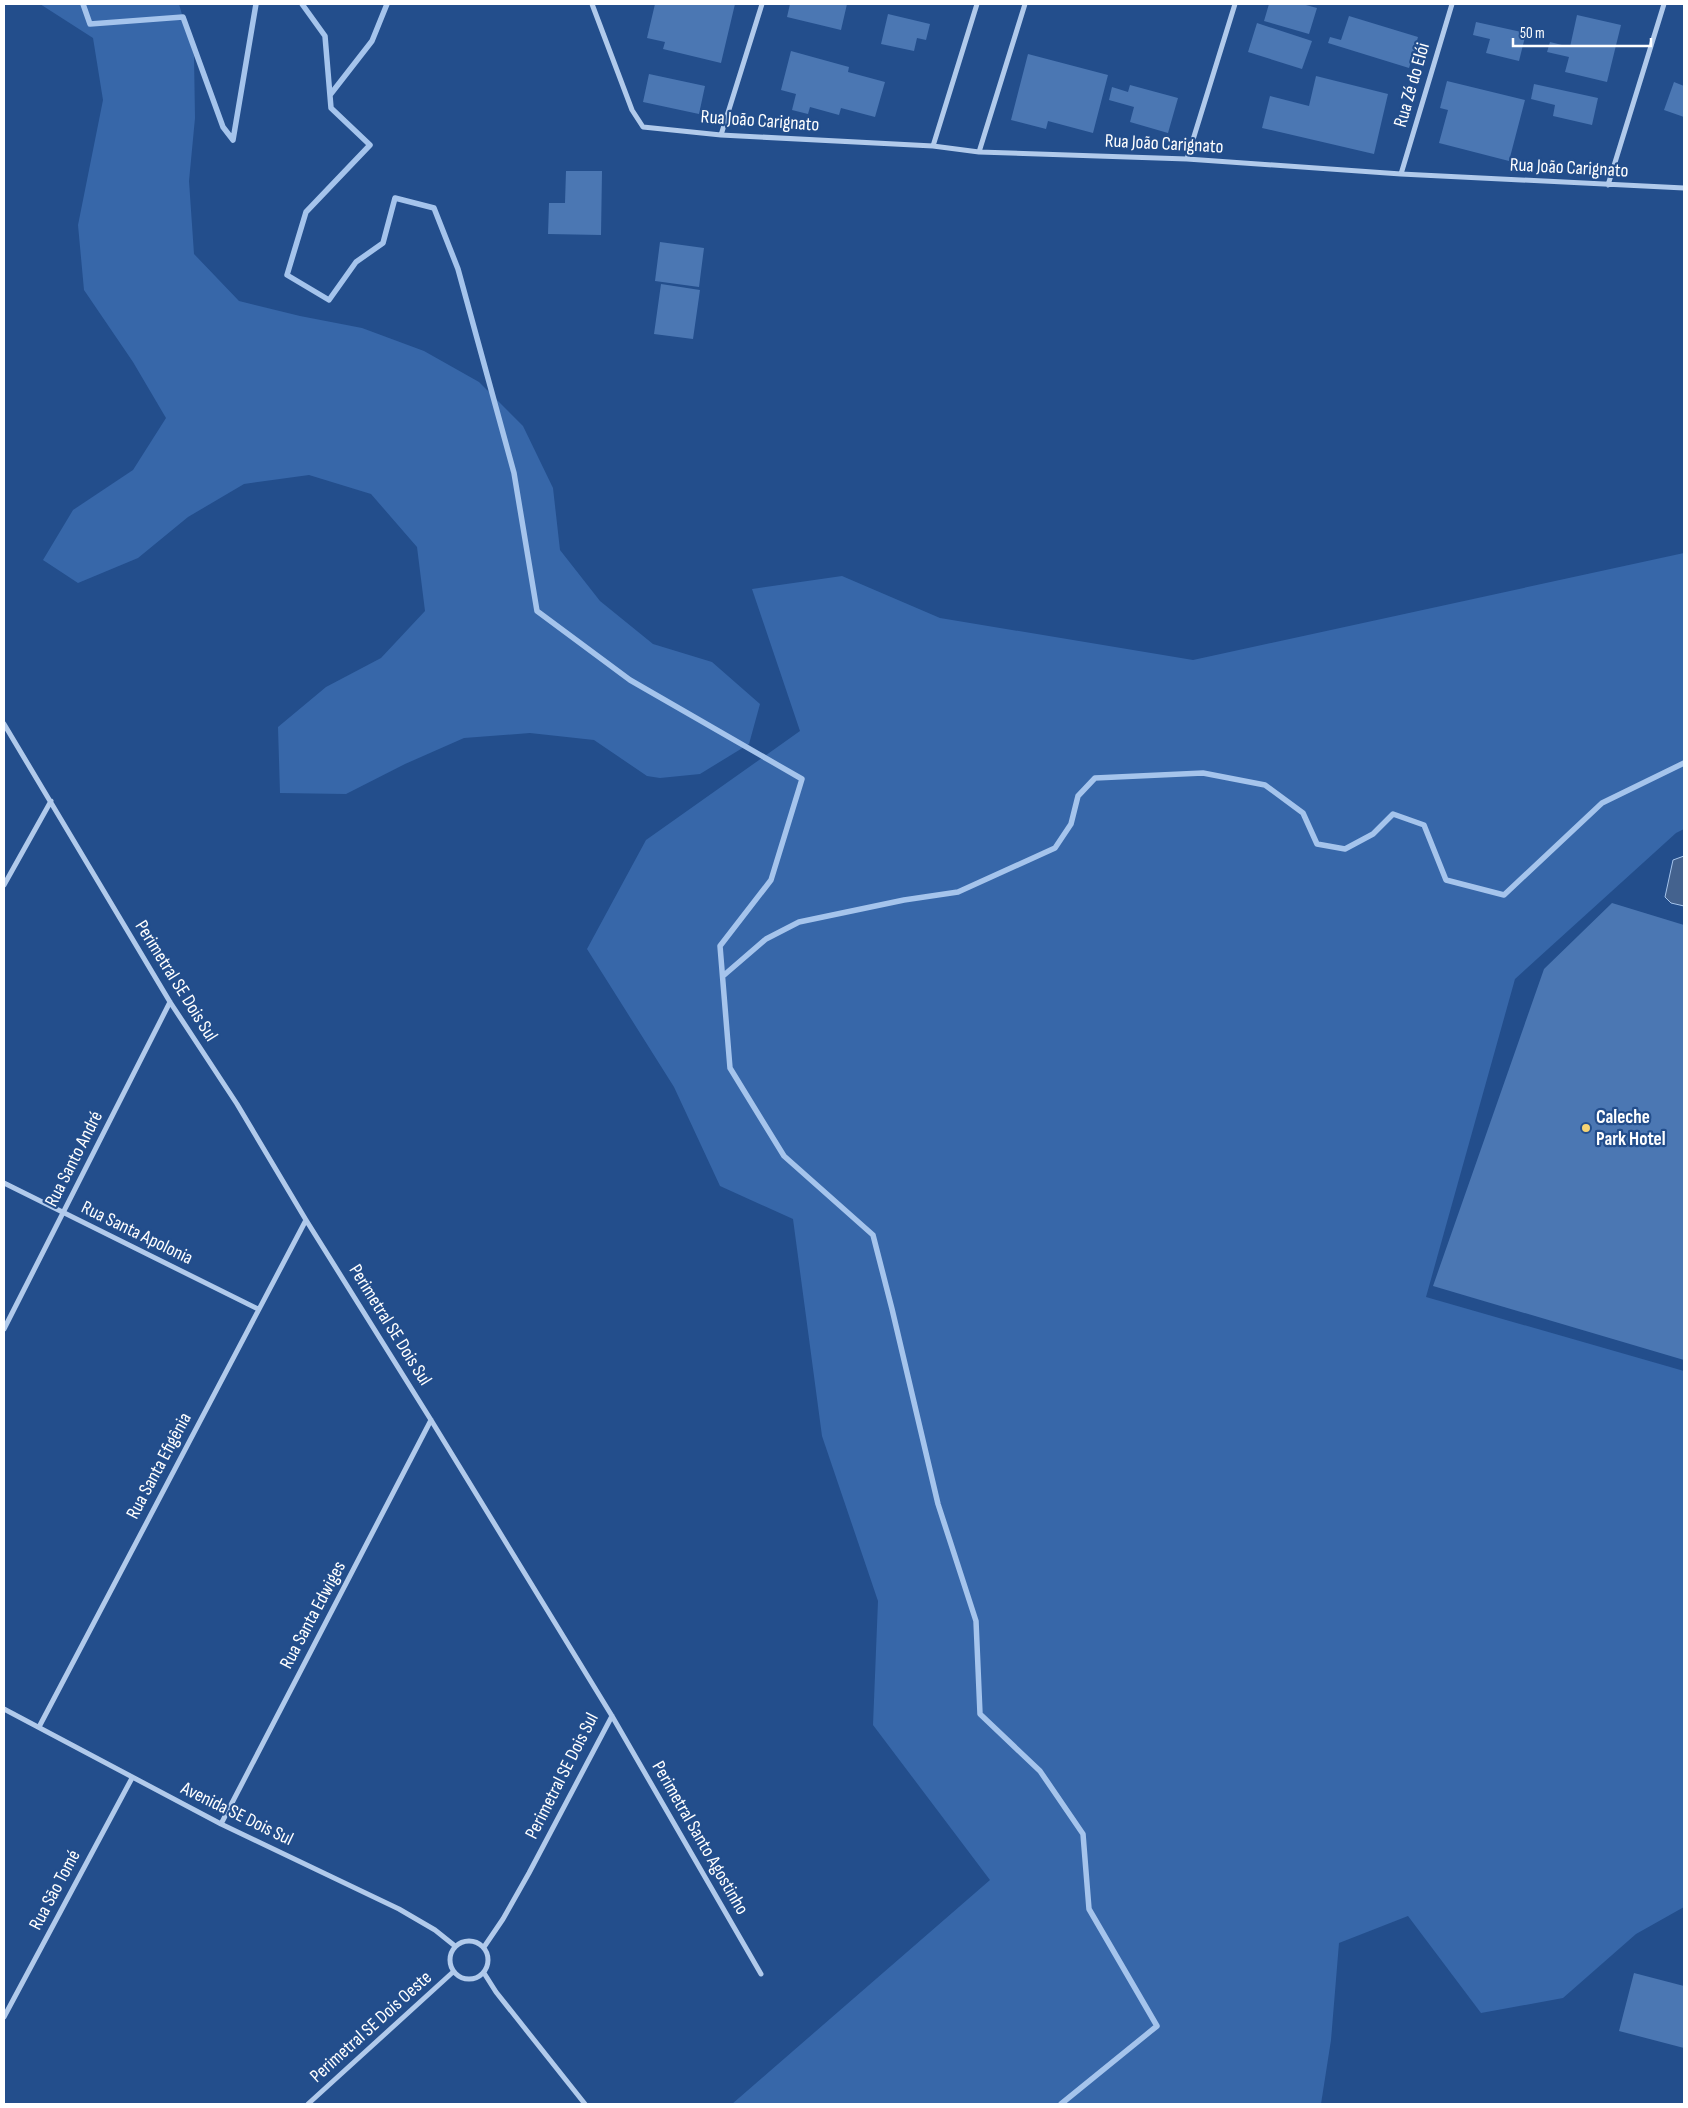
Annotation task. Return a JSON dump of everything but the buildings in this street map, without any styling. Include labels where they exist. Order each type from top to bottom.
[{"type":"street","name":"Rua João Carignato","points":[[592,4],[632,110],[644,126],[721,135],[933,146],[979,152],[1187,160],[1401,174],[1684,188]]},
{"type":"street","points":[[721,135],[762,4]]},
{"type":"street","points":[[933,146],[977,4]]},
{"type":"street","points":[[979,152],[1026,4]]},
{"type":"street","points":[[1187,160],[1235,4]]},
{"type":"street","name":"Rua Zé do Elói","points":[[1401,174],[1452,4]]},
{"type":"street","points":[[1608,185],[1664,4]]},
{"type":"street","name":"Perimetral SE Dois Sul","points":[[4,724],[170,1002],[237,1104],[306,1220],[612,1716],[525,1880],[503,1919],[484,1947]]},
{"type":"street","points":[[4,885],[51,801]]},
{"type":"street","name":"Rua Santo André","points":[[4,1329],[170,1002]]},
{"type":"street","name":"Rua Santa Apolonia","points":[[4,1183],[63,1214],[258,1309]]},
{"type":"street","name":"Rua Santa Efigênia","points":[[39,1727],[306,1220]]},
{"type":"street","name":"Rua Santa Edwiges","points":[[220,1824],[431,1420]]},
{"type":"street","name":"Avenida SE Dois Sul","points":[[4,1709],[220,1824],[399,1909],[435,1930],[455,1946]]},
{"type":"street","name":"Perimetral Santo Agostinho","points":[[612,1716],[761,1974]]},
{"type":"street","name":"Rua São Tomé","points":[[4,2017],[132,1778]]},
{"type":"street","points":[[473,1941],[484,1947],[489,1960],[484,1973],[479,1977],[465,1979],[454,1972],[450,1959],[455,1946],[460,1942],[473,1941]]},
{"type":"street","name":"Perimetral SE Dois Oeste","points":[[308,2104],[454,1972]]},
{"type":"street","points":[[484,1973],[496,1992],[585,2104]]},
{"type":"shaded area","points":[[40,4],[179,4],[194,56],[195,118],[189,181],[194,254],[239,301],[300,316],[362,328],[424,351],[479,382],[523,426],[553,488],[560,550],[600,601],[653,644],[712,662],[760,704],[749,744],[700,774],[660,778],[647,776],[594,740],[530,733],[464,738],[405,764],[346,794],[280,793],[278,727],[326,687],[381,658],[425,611],[417,547],[371,494],[309,475],[244,484],[188,517],[138,558],[78,583],[43,560],[73,510],[133,470],[166,418],[133,362],[84,290],[78,225],[103,100],[93,38]]},
{"type":"shaded area","points":[[1684,553],[1684,829],[1676,833],[1515,979],[1426,1297],[1684,1371],[1684,1907],[1636,1934],[1563,1998],[1481,2013],[1408,1916],[1339,1943],[1331,2040],[1321,2104],[732,2104],[990,1880],[873,1725],[878,1601],[822,1436],[793,1219],[720,1186],[674,1087],[587,949],[646,840],[800,731],[752,589],[842,576],[940,618],[1193,660]]},
{"type":"shaded area","points":[[1684,856],[1684,906],[1671,903],[1665,897],[1673,860]]},
{"type":"waterway","points":[[83,4],[90,24],[183,17],[223,127],[233,140],[256,4]]},
{"type":"waterway","points":[[302,4],[325,36],[331,108],[370,145],[306,212],[287,275],[329,300],[356,262],[383,243],[395,198],[434,208],[458,269],[514,473],[537,611],[630,680],[802,779],[771,880],[720,946],[730,1068],[784,1156],[873,1235],[938,1504],[976,1621],[980,1714],[1040,1771],[1083,1834],[1089,1909],[1157,2026],[1061,2104]]},
{"type":"waterway","points":[[330,95],[372,41],[387,4]]},
{"type":"waterway","points":[[723,976],[766,939],[799,922],[904,900],[958,892],[1055,848],[1071,824],[1078,796],[1095,778],[1203,773],[1265,785],[1303,813],[1317,844],[1345,849],[1373,834],[1393,814],[1424,825],[1446,880],[1504,895],[1602,803],[1684,763]]},
{"type":"place","name":"Caleche Park Hotel","points":[[1586,1128]]}]
